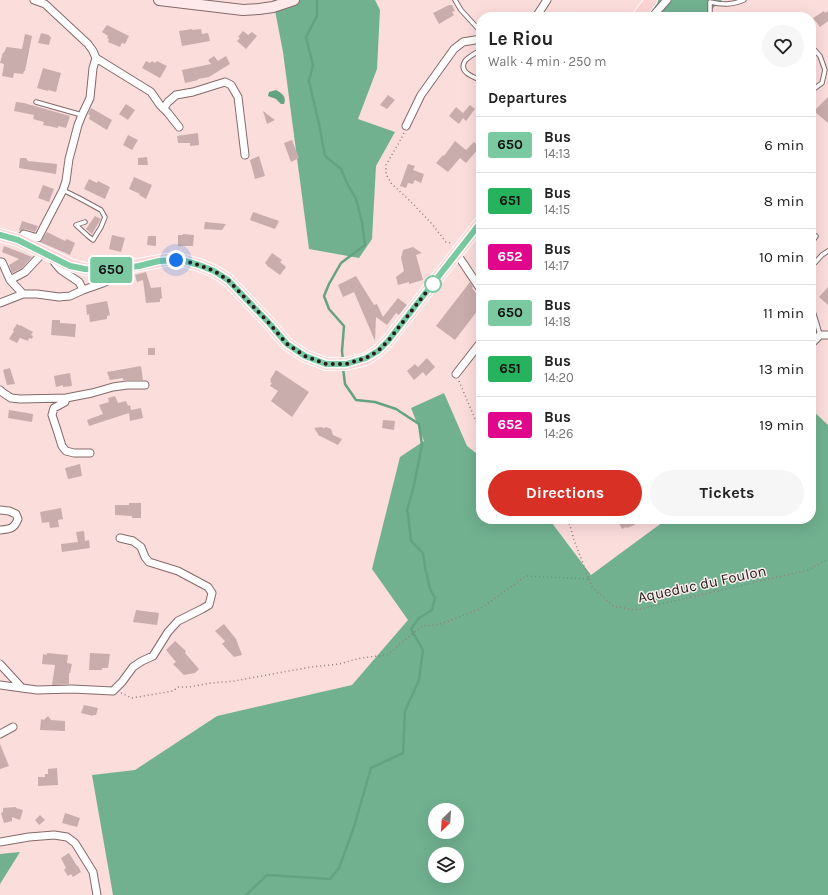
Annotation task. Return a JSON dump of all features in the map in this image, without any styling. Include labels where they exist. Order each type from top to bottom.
[{"type":"main road","points":[[158,0],[243,10],[273,7],[294,0]]},
{"type":"main road","points":[[642,12],[651,0]]},
{"type":"main road","points":[[0,234],[18,240],[70,266],[85,269],[111,270],[139,266],[159,261],[176,260],[199,265],[214,271],[228,280],[287,344],[305,356],[326,364],[346,364],[366,358],[378,351],[388,341],[476,229]]},
{"type":"street","points":[[34,0],[45,4],[51,9],[88,44],[96,58],[151,92],[178,127]]},
{"type":"street","points":[[539,12],[547,0]]},
{"type":"street","points":[[656,12],[667,0]]},
{"type":"street","points":[[406,126],[421,95],[454,49],[463,42],[476,40]]},
{"type":"street","points":[[18,240],[24,234],[38,238],[63,190],[66,181],[69,158],[82,115],[90,98],[93,68],[96,58]]},
{"type":"street","points":[[164,108],[176,95],[193,92],[225,82],[231,85],[238,97],[245,155]]},
{"type":"street","points":[[10,280],[25,272],[39,257],[46,254],[61,270],[79,282],[83,290]]},
{"type":"street","points":[[456,255],[476,282]]},
{"type":"street","points":[[0,262],[2,262],[10,280],[23,294]]},
{"type":"street","points":[[0,303],[23,294],[59,297],[70,296],[103,283],[139,266]]},
{"type":"street","points":[[816,340],[820,336],[828,335]]},
{"type":"street","points":[[456,374],[476,348]]},
{"type":"street","points":[[0,390],[11,398],[66,398],[113,387],[145,385]]},
{"type":"street","points":[[66,398],[66,402],[54,408],[52,415],[62,446],[66,451],[74,453],[90,453]]},
{"type":"street","points":[[0,510],[9,511],[16,514],[18,519],[16,524],[10,529],[0,530]]},
{"type":"street","points":[[0,685],[37,690],[72,689],[113,691],[133,667],[153,656],[168,632],[178,621],[202,610],[209,605],[212,593],[208,587],[178,571],[149,562],[141,547],[133,541],[120,538]]},
{"type":"street","points":[[0,664],[22,688]]},
{"type":"street","points":[[0,734],[13,727]]},
{"type":"street","points":[[0,842],[54,835],[67,837],[74,843],[93,872],[97,895]]},
{"type":"lane","points":[[455,0],[461,10],[476,26]]},
{"type":"lane","points":[[710,12],[711,1],[721,5],[735,4],[744,0]]},
{"type":"lane","points":[[816,52],[820,56],[825,70],[822,83],[816,87]]},
{"type":"lane","points":[[476,53],[465,61],[464,66],[466,73],[476,78]]},
{"type":"lane","points":[[36,102],[82,115]]},
{"type":"lane","points":[[63,190],[100,210],[105,217],[102,227],[93,240],[76,226],[85,222]]},
{"type":"lane","points":[[816,262],[828,251]]},
{"type":"lane","points":[[816,321],[820,336]]},
{"type":"path","points":[[406,126],[401,139],[386,165],[386,174],[391,183],[432,224],[446,242],[450,244],[452,243]]},
{"type":"path","points":[[456,374],[476,421]]},
{"type":"path","name":"Aqueduc du Foulon","points":[[569,524],[592,587],[613,606],[635,610],[808,570],[828,559]]},
{"type":"path","points":[[120,693],[132,698],[173,691],[178,687],[234,681],[311,667],[339,664],[361,658],[387,656],[422,626],[438,625],[480,609],[526,576],[589,579]]},
{"type":"shaded area","points":[[273,0],[375,0],[380,10],[377,69],[358,119],[395,132],[376,166],[372,239],[359,258],[309,249],[283,52]]},
{"type":"shaded area","points":[[654,0],[722,0],[709,12],[650,12],[655,3]]},
{"type":"shaded area","points":[[276,90],[280,92],[285,99],[284,104],[281,104],[276,99],[268,96],[269,92]]},
{"type":"shaded area","points":[[444,393],[467,446],[476,453],[476,524],[553,524],[591,575],[660,524],[816,524],[816,414],[828,425],[828,895],[113,895],[92,775],[135,770],[217,716],[352,685],[408,620],[372,569],[400,457],[424,441],[411,408]]},
{"type":"shaded area","points":[[20,852],[0,884],[0,854]]},
{"type":"building","points":[[452,5],[455,11],[452,12],[454,15],[439,24],[433,13]]},
{"type":"building","points":[[824,11],[825,13],[828,11],[828,21],[820,27],[816,22],[816,16]]},
{"type":"building","points":[[107,25],[129,36],[125,44],[122,43],[120,47],[108,42],[108,36],[102,32]]},
{"type":"building","points":[[201,29],[202,34],[208,33],[210,41],[182,46],[179,31]]},
{"type":"building","points":[[243,31],[248,35],[252,32],[257,36],[246,49],[237,41],[240,38],[238,37]]},
{"type":"building","points":[[41,33],[51,37],[49,45],[38,43]]},
{"type":"building","points":[[25,34],[32,36],[25,71],[23,74],[14,73],[13,78],[2,76],[4,64],[0,63],[3,52],[4,53],[7,47],[22,49]]},
{"type":"building","points":[[214,56],[218,61],[226,56],[230,64],[209,77],[185,83],[182,70],[211,64],[208,60]]},
{"type":"building","points":[[146,61],[150,63],[152,61],[155,63],[157,61],[167,66],[160,78],[142,68]]},
{"type":"building","points":[[43,68],[61,73],[56,92],[37,88]]},
{"type":"building","points":[[388,95],[395,100],[387,109],[380,105]]},
{"type":"building","points":[[828,97],[828,123],[816,113],[816,109]]},
{"type":"building","points":[[16,102],[70,116],[66,128],[43,125],[44,122],[33,119],[34,115],[14,111]]},
{"type":"building","points":[[126,104],[135,110],[128,120],[119,114]]},
{"type":"building","points":[[470,105],[475,109],[466,121],[463,118],[459,124],[449,116],[456,107],[463,113]]},
{"type":"building","points":[[91,108],[112,120],[107,130],[89,119],[90,115],[88,114]]},
{"type":"building","points":[[263,111],[275,120],[267,124]]},
{"type":"building","points":[[198,133],[199,145],[190,146],[190,143],[178,143],[177,136]]},
{"type":"building","points":[[128,135],[138,140],[132,150],[123,145]]},
{"type":"building","points":[[292,140],[299,158],[291,162],[284,143]]},
{"type":"building","points":[[455,141],[466,150],[474,142],[476,144],[476,152],[466,163],[460,158],[448,172],[436,163],[443,155],[444,156]]},
{"type":"building","points":[[259,156],[265,176],[255,179],[250,160]]},
{"type":"building","points":[[147,157],[148,165],[138,165],[138,158]]},
{"type":"building","points":[[20,158],[26,158],[28,161],[57,164],[56,174],[19,168]]},
{"type":"building","points":[[408,164],[415,166],[413,170],[424,174],[421,183],[415,180],[413,184],[408,183],[406,188],[400,186]]},
{"type":"building","points":[[134,177],[152,185],[146,199],[139,195],[140,194],[129,189]]},
{"type":"building","points":[[89,179],[97,183],[98,181],[110,187],[105,199],[84,189]]},
{"type":"building","points":[[43,185],[54,189],[49,202],[38,198]]},
{"type":"building","points":[[253,212],[279,221],[275,229],[250,220]]},
{"type":"building","points":[[95,216],[101,219],[92,234],[86,229]]},
{"type":"building","points":[[22,221],[38,226],[35,232],[25,229],[20,231]]},
{"type":"building","points":[[205,222],[226,224],[222,230],[204,229]]},
{"type":"building","points":[[47,232],[65,241],[67,239],[75,243],[70,255],[40,242]]},
{"type":"building","points":[[112,235],[125,238],[121,252],[109,249]]},
{"type":"building","points":[[178,235],[194,235],[193,246],[178,246]]},
{"type":"building","points":[[148,236],[156,236],[156,246],[147,245]]},
{"type":"building","points":[[4,246],[32,257],[22,268],[12,273],[9,265],[19,259],[2,252]]},
{"type":"building","points":[[413,247],[422,253],[416,255],[423,280],[398,285],[396,277],[404,271],[401,258],[403,250]]},
{"type":"building","points":[[272,253],[282,260],[280,262],[286,267],[280,275],[265,263]]},
{"type":"building","points":[[146,272],[151,288],[161,287],[162,298],[160,299],[160,302],[146,303],[143,280],[137,282],[135,275]]},
{"type":"building","points":[[356,276],[374,305],[377,304],[383,317],[398,298],[407,305],[399,315],[396,313],[387,325],[376,317],[375,341],[354,292],[343,297],[338,285]]},
{"type":"building","points":[[470,282],[476,293],[476,313],[455,340],[436,326]]},
{"type":"building","points":[[828,287],[828,305],[819,297]]},
{"type":"building","points":[[107,301],[110,315],[107,316],[107,319],[90,322],[89,314],[87,315],[86,305]]},
{"type":"building","points":[[52,320],[60,320],[60,323],[76,324],[75,337],[51,335]]},
{"type":"building","points":[[17,324],[33,332],[31,335],[33,336],[32,339],[29,338],[28,341],[20,338],[17,343],[9,339]]},
{"type":"building","points":[[148,348],[155,348],[155,355],[148,355]]},
{"type":"building","points":[[427,358],[435,367],[426,376],[423,372],[414,380],[407,371],[415,364],[418,367]]},
{"type":"building","points":[[141,366],[143,380],[123,380],[123,378],[110,380],[107,372]]},
{"type":"building","points":[[10,368],[15,384],[7,385],[3,370]]},
{"type":"building","points":[[276,370],[309,392],[292,417],[271,401],[278,391],[270,386],[272,383],[270,380]]},
{"type":"building","points":[[70,373],[72,386],[63,387],[63,385],[56,387],[54,376]]},
{"type":"building","points":[[115,396],[118,403],[126,401],[128,406],[130,405],[131,410],[141,408],[143,418],[130,421],[129,413],[89,426],[87,420],[103,414],[99,405],[109,402],[108,398]]},
{"type":"building","points":[[9,410],[33,414],[32,422],[8,418]]},
{"type":"building","points":[[383,420],[395,421],[394,430],[382,428]]},
{"type":"building","points":[[321,427],[331,429],[333,435],[342,439],[338,445],[318,435],[314,428]]},
{"type":"building","points":[[80,464],[82,476],[68,479],[65,468]]},
{"type":"building","points":[[129,503],[141,503],[141,518],[115,515],[115,505],[129,505]]},
{"type":"building","points":[[61,508],[63,519],[58,520],[59,527],[50,528],[49,522],[42,523],[40,512]]},
{"type":"building","points":[[620,524],[635,525],[626,527],[622,529]]},
{"type":"building","points":[[84,531],[85,541],[89,540],[90,548],[62,552],[61,544],[78,542],[76,532]]},
{"type":"building","points":[[136,610],[159,613],[157,625],[133,622]]},
{"type":"building","points":[[224,624],[236,639],[242,655],[234,657],[222,644],[225,641],[215,631]]},
{"type":"building","points":[[175,641],[186,651],[185,653],[199,669],[195,673],[184,675],[173,664],[176,662],[166,650]]},
{"type":"building","points":[[47,653],[68,655],[67,663],[72,664],[69,673],[69,684],[52,685],[55,665],[42,664],[43,654],[47,655]]},
{"type":"building","points":[[90,653],[110,654],[108,668],[102,668],[102,670],[89,670]]},
{"type":"building","points":[[84,705],[98,708],[96,715],[93,716],[81,713]]},
{"type":"building","points":[[48,716],[51,720],[65,721],[65,731],[40,730],[41,719],[44,720]]},
{"type":"building","points":[[0,744],[9,766],[0,769]]},
{"type":"building","points":[[57,768],[58,785],[38,786],[38,777],[45,777],[45,774],[48,774],[48,769]]},
{"type":"building","points":[[16,807],[23,810],[20,820],[12,817],[12,821],[4,823],[1,813],[3,812],[3,808]]},
{"type":"building","points":[[65,813],[80,818],[77,827],[62,823]]},
{"type":"building","points":[[40,815],[45,820],[39,825],[35,820]]},
{"type":"building","points":[[69,853],[81,872],[73,877],[71,874],[68,876],[64,870],[66,868],[61,858]]},
{"type":"waterway","points":[[317,0],[317,16],[306,37],[313,65],[309,81],[325,156],[341,169],[356,199],[362,222],[365,245],[341,263],[324,296],[329,309],[344,326],[342,351],[343,361]]},
{"type":"waterway","points":[[246,895],[267,875],[330,879],[339,868],[353,830],[371,768],[403,753],[405,711],[419,680],[423,650],[411,629],[419,618],[432,610],[435,598],[430,589],[423,553],[411,541],[407,511],[422,445],[419,424],[396,409],[375,402],[356,400],[345,384],[343,368]]},
{"type":"bus line","name":"650","points":[[0,235],[18,240],[70,266],[85,269],[111,270],[166,260],[185,261],[199,265],[214,271],[228,280],[287,344],[305,356],[326,364],[346,364],[366,358],[378,351],[388,341],[476,229]]},
{"type":"route","points":[[176,260],[199,265],[214,271],[228,280],[287,344],[305,356],[326,364],[346,364],[366,358],[378,351],[388,341],[435,281],[433,284]]}]
